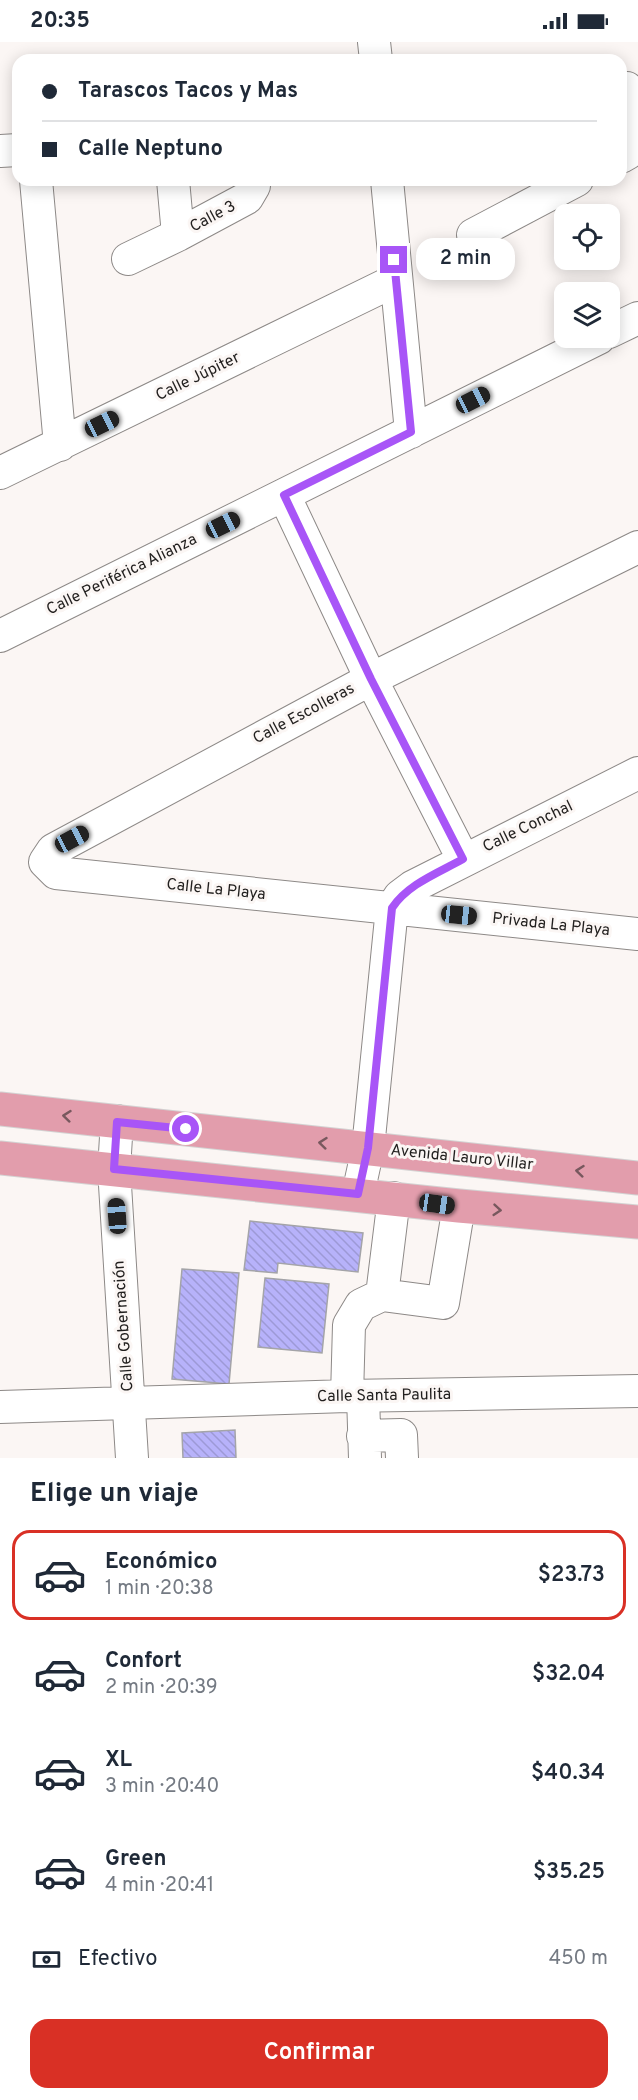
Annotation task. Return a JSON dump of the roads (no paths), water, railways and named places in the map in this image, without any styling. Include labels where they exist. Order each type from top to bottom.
[{"type":"main road","name":"Avenida Lauro Villar","points":[[0,1109],[638,1178]]},
{"type":"main road","points":[[0,1158],[459,1206],[638,1221]]},
{"type":"street","points":[[627,154],[629,88]]},
{"type":"street","points":[[37,186],[60,445]]},
{"type":"street","name":"Calle 3","points":[[174,186],[178,235],[247,198],[255,186]]},
{"type":"street","points":[[388,186],[411,432]]},
{"type":"street","points":[[473,235],[525,194],[555,186]]},
{"type":"street","points":[[128,259],[178,235]]},
{"type":"street","name":"Calle Júpiter","points":[[0,473],[396,280]]},
{"type":"street","points":[[620,327],[638,318]]},
{"type":"street","name":"Calle Periférica Alianza","points":[[0,636],[579,348]]},
{"type":"street","points":[[284,495],[371,679],[463,859]]},
{"type":"street","name":"Calle Escolleras","points":[[45,862],[53,850],[371,679],[638,547]]},
{"type":"street","name":"Calle Conchal","points":[[392,908],[400,896],[412,887],[463,859],[638,772]]},
{"type":"street","name":"Calle La Playa","points":[[45,862],[56,873],[392,908]]},
{"type":"street","points":[[358,1194],[368,1148],[392,908]]},
{"type":"street","name":"Privada La Playa","points":[[392,908],[638,934]]},
{"type":"street","name":"Calle Gobernación","points":[[117,1122],[114,1169],[132,1458]]},
{"type":"street","points":[[382,1295],[394,1198]]},
{"type":"street","points":[[402,1458],[401,1435],[364,1447],[355,1396],[349,1325],[361,1305],[382,1295],[443,1303],[459,1206]]},
{"type":"street","name":"Calle Santa Paulita","points":[[0,1407],[355,1396],[638,1391]]}]
